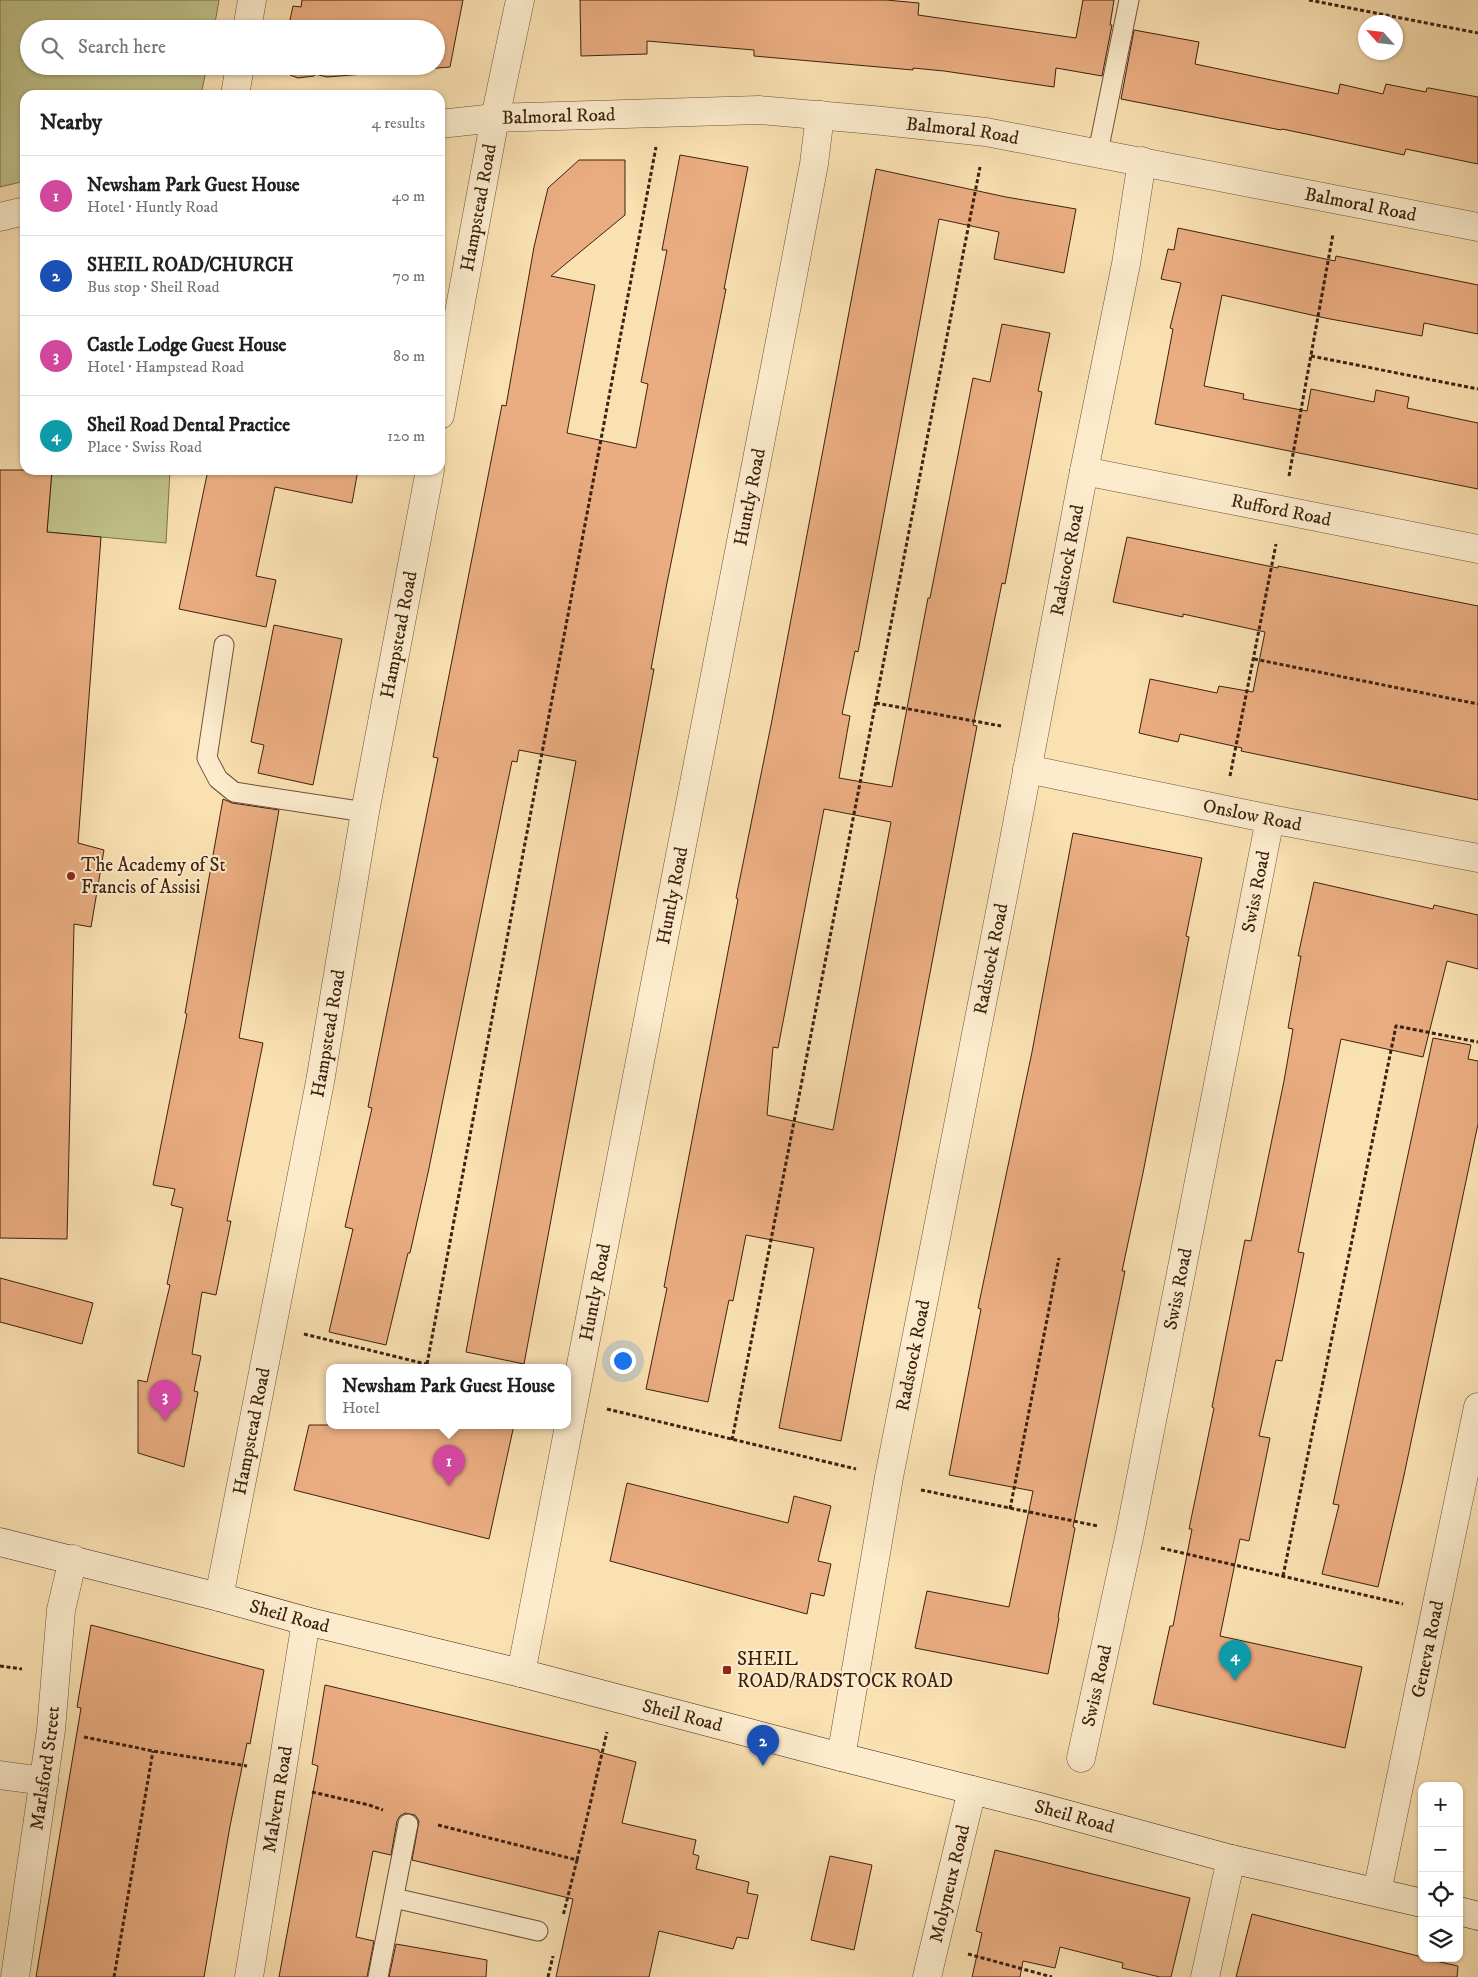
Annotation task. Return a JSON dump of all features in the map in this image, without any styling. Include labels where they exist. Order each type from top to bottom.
[{"type":"street","points":[[249,20],[252,0]]},
{"type":"street","name":"Hampstead Road","points":[[445,388],[495,118],[520,0]]},
{"type":"street","points":[[236,90],[238,75]]},
{"type":"street","name":"Balmoral Road","points":[[445,123],[495,118],[661,112],[759,110],[820,115],[986,132],[1142,160],[1478,227]]},
{"type":"street","name":"Huntly Road","points":[[571,1421],[812,174],[820,115]]},
{"type":"street","name":"Radstock Road","points":[[841,1757],[888,1480],[1126,264],[1142,160]]},
{"type":"street","points":[[0,217],[20,211]]},
{"type":"street","name":"Rufford Road","points":[[1084,471],[1478,549]]},
{"type":"street","name":"Hampstead Road","points":[[219,1597],[320,1082],[366,812],[429,475]]},
{"type":"street","name":"Onslow Road","points":[[1027,769],[1270,819],[1478,858]]},
{"type":"street","name":"Swiss Road","points":[[1081,1758],[1130,1537],[1270,819]]},
{"type":"street","name":"Geneva Road","points":[[1377,1892],[1478,1407]]},
{"type":"street","name":"Huntly Road","points":[[521,1673],[569,1429]]},
{"type":"street","name":"Sheil Road","points":[[0,1542],[306,1621],[521,1673],[1067,1814],[1231,1859],[1418,1902]]},
{"type":"street","name":"Marlsford Street","points":[[15,1977],[51,1730],[61,1610],[72,1560]]},
{"type":"street","name":"Malvern Road","points":[[249,1977],[306,1621]]},
{"type":"street","points":[[0,1774],[44,1781]]},
{"type":"street","name":"Molyneux Road","points":[[926,1977],[972,1790]]},
{"type":"street","points":[[1205,1977],[1231,1859]]},
{"type":"street","points":[[1463,1913],[1478,1916]]},
{"type":"lane","points":[[1098,152],[1129,0]]},
{"type":"lane","points":[[224,645],[207,758],[218,778],[234,792],[366,812]]},
{"type":"lane","points":[[378,1977],[408,1824]]},
{"type":"lane","points":[[394,1898],[538,1931]]},
{"type":"path","points":[[1309,0],[1478,33]]},
{"type":"path","points":[[272,1326],[427,1364],[654,160],[661,112]]},
{"type":"path","points":[[732,1440],[986,132]]},
{"type":"path","points":[[1312,356],[1478,389]]},
{"type":"path","points":[[1254,659],[1478,704]]},
{"type":"path","points":[[876,703],[1034,732]]},
{"type":"path","points":[[1283,1576],[1396,1026],[1478,1042]]},
{"type":"path","points":[[1010,1509],[1059,1258]]},
{"type":"path","points":[[575,1401],[888,1480],[1435,1612]]},
{"type":"path","points":[[562,1923],[614,1698]]},
{"type":"path","points":[[51,1730],[281,1778],[396,1814],[408,1824],[410,1818],[577,1860]]},
{"type":"path","points":[[114,1977],[153,1751]]},
{"type":"path","points":[[934,1945],[1052,1977]]},
{"type":"path","points":[[548,1977],[555,1950]]},
{"type":"green space","points":[[0,0],[219,0],[216,20],[20,20],[20,75],[205,75],[202,90],[20,90],[20,182],[0,187]]},
{"type":"green space","points":[[52,475],[170,475],[166,543],[47,532]]},
{"type":"building","points":[[302,0],[463,0],[450,67],[445,67],[445,20],[290,20],[293,6],[301,7]]},
{"type":"building","points":[[580,0],[886,0],[919,3],[918,15],[1076,38],[1083,0],[1114,0],[1110,25],[1112,25],[1102,76],[1056,68],[1054,87],[944,71],[754,56],[754,50],[647,41],[647,54],[581,56]]},
{"type":"building","points":[[1134,30],[1199,42],[1195,64],[1338,94],[1340,84],[1383,94],[1386,84],[1426,92],[1427,88],[1429,88],[1478,97],[1478,164],[1406,149],[1404,155],[1282,129],[1121,99]]},
{"type":"building","points":[[290,75],[314,75],[314,76],[298,78]]},
{"type":"building","points":[[319,75],[352,75],[327,77]]},
{"type":"building","points":[[680,155],[748,167],[724,289],[726,289],[666,588],[651,669],[654,669],[524,1364],[466,1352],[576,761],[519,750],[517,762],[512,761],[428,1173],[386,1345],[329,1332],[353,1229],[345,1227],[372,1108],[368,1107],[438,758],[433,757],[502,405],[506,406],[534,247],[548,188],[579,160],[625,160],[625,215],[551,276],[595,285],[567,433],[636,448],[648,384],[641,382],[667,250],[662,250]]},
{"type":"building","points":[[876,169],[1006,197],[1076,209],[1064,273],[994,259],[999,232],[939,219],[858,652],[855,651],[842,714],[850,716],[839,778],[892,787],[973,378],[990,382],[1002,324],[1050,333],[1038,391],[1042,392],[1005,584],[1002,583],[973,725],[977,726],[841,1441],[779,1428],[814,1248],[746,1235],[733,1301],[729,1300],[708,1402],[646,1389],[667,1288],[664,1287],[738,899],[736,898],[772,720]],"holes":[[[824,809],[891,822],[833,1130],[767,1115],[773,1047],[778,1048]]]},
{"type":"building","points":[[1178,228],[1335,261],[1336,256],[1478,285],[1478,334],[1424,323],[1422,336],[1325,318],[1222,295],[1204,386],[1244,394],[1243,399],[1307,411],[1311,389],[1374,402],[1376,390],[1409,397],[1407,408],[1478,423],[1478,489],[1155,424],[1173,329],[1170,328],[1181,283],[1161,279],[1168,249],[1174,250]]},
{"type":"building","points":[[0,470],[20,470],[20,475],[52,475],[47,532],[101,537],[78,843],[104,850],[91,927],[74,924],[67,1239],[0,1238]]},
{"type":"building","points":[[207,475],[357,475],[352,503],[275,487],[256,576],[276,580],[266,627],[179,609]]},
{"type":"building","points":[[1127,537],[1478,606],[1478,800],[1241,751],[1242,748],[1180,734],[1178,742],[1139,733],[1150,679],[1217,693],[1219,686],[1253,692],[1265,632],[1183,614],[1183,617],[1113,602]]},
{"type":"building","points":[[274,625],[342,639],[313,785],[258,773],[264,745],[251,742]]},
{"type":"building","points":[[223,799],[232,803],[279,810],[239,1038],[263,1043],[227,1221],[231,1221],[216,1295],[202,1292],[192,1354],[201,1356],[194,1391],[198,1392],[184,1467],[138,1453],[138,1380],[147,1382],[170,1285],[167,1284],[183,1208],[171,1205],[175,1189],[153,1185],[187,1014],[185,1013]]},
{"type":"building","points":[[1073,833],[1202,858],[1186,936],[1189,937],[1122,1271],[1125,1271],[1073,1527],[1075,1528],[1048,1674],[915,1648],[927,1591],[1009,1607],[1033,1491],[949,1475],[981,1309],[978,1308],[1032,1052]]},
{"type":"building","points":[[1314,882],[1433,909],[1434,905],[1478,915],[1478,969],[1447,961],[1423,1057],[1341,1039],[1298,1252],[1304,1253],[1294,1303],[1282,1361],[1276,1360],[1259,1436],[1270,1438],[1249,1541],[1240,1539],[1220,1636],[1362,1667],[1345,1748],[1153,1704],[1170,1626],[1173,1626],[1192,1529],[1189,1529],[1214,1408],[1212,1407],[1245,1240],[1251,1241],[1284,1081],[1293,1029],[1288,1028],[1301,956],[1298,956]]},
{"type":"building","points":[[1433,1038],[1471,1045],[1468,1059],[1478,1061],[1478,1124],[1403,1480],[1378,1587],[1322,1574],[1339,1505],[1333,1504]]},
{"type":"building","points":[[0,1278],[93,1303],[82,1344],[0,1322]]},
{"type":"building","points":[[309,1425],[326,1425],[326,1429],[513,1429],[489,1539],[294,1490]]},
{"type":"building","points":[[627,1483],[788,1523],[794,1496],[831,1506],[818,1561],[831,1564],[824,1596],[811,1593],[807,1614],[610,1561]]},
{"type":"building","points":[[91,1625],[264,1670],[250,1744],[247,1743],[230,1826],[204,1977],[36,1977],[81,1708],[77,1707]]},
{"type":"building","points":[[325,1685],[599,1750],[599,1752],[636,1762],[622,1823],[696,1840],[693,1854],[699,1856],[696,1869],[749,1882],[747,1893],[758,1895],[748,1939],[737,1937],[733,1949],[659,1931],[649,1977],[556,1977],[573,1899],[412,1860],[419,1821],[415,1815],[405,1813],[397,1821],[391,1855],[373,1851],[356,1937],[374,1941],[367,1977],[279,1977],[318,1766],[312,1764]]},
{"type":"building","points":[[995,1850],[1190,1898],[1171,1977],[1160,1977],[1122,1968],[1123,1963],[1060,1947],[1055,1968],[1023,1961],[1020,1977],[972,1977],[982,1933],[976,1931]]},
{"type":"building","points":[[830,1856],[872,1865],[854,1950],[811,1940]]},
{"type":"building","points":[[1252,1914],[1418,1956],[1418,1962],[1440,1962],[1458,1966],[1457,1977],[1236,1977]]},
{"type":"building","points":[[396,1944],[487,1960],[486,1977],[389,1977]]},
{"type":"place","name":"The Academy of St Francis of Assisi","points":[[71,876]]},
{"type":"place","name":"Castle Lodge Guest House","points":[[165,1421]]},
{"type":"place","name":"Newsham Park Guest House","points":[[449,1486]]},
{"type":"place","name":"SHEIL ROAD/RADSTOCK ROAD","points":[[727,1670]]},
{"type":"place","name":"Sheil Road Dental Practice","points":[[1235,1681]]},
{"type":"place","name":"SHEIL ROAD/CHURCH","points":[[763,1766]]}]
